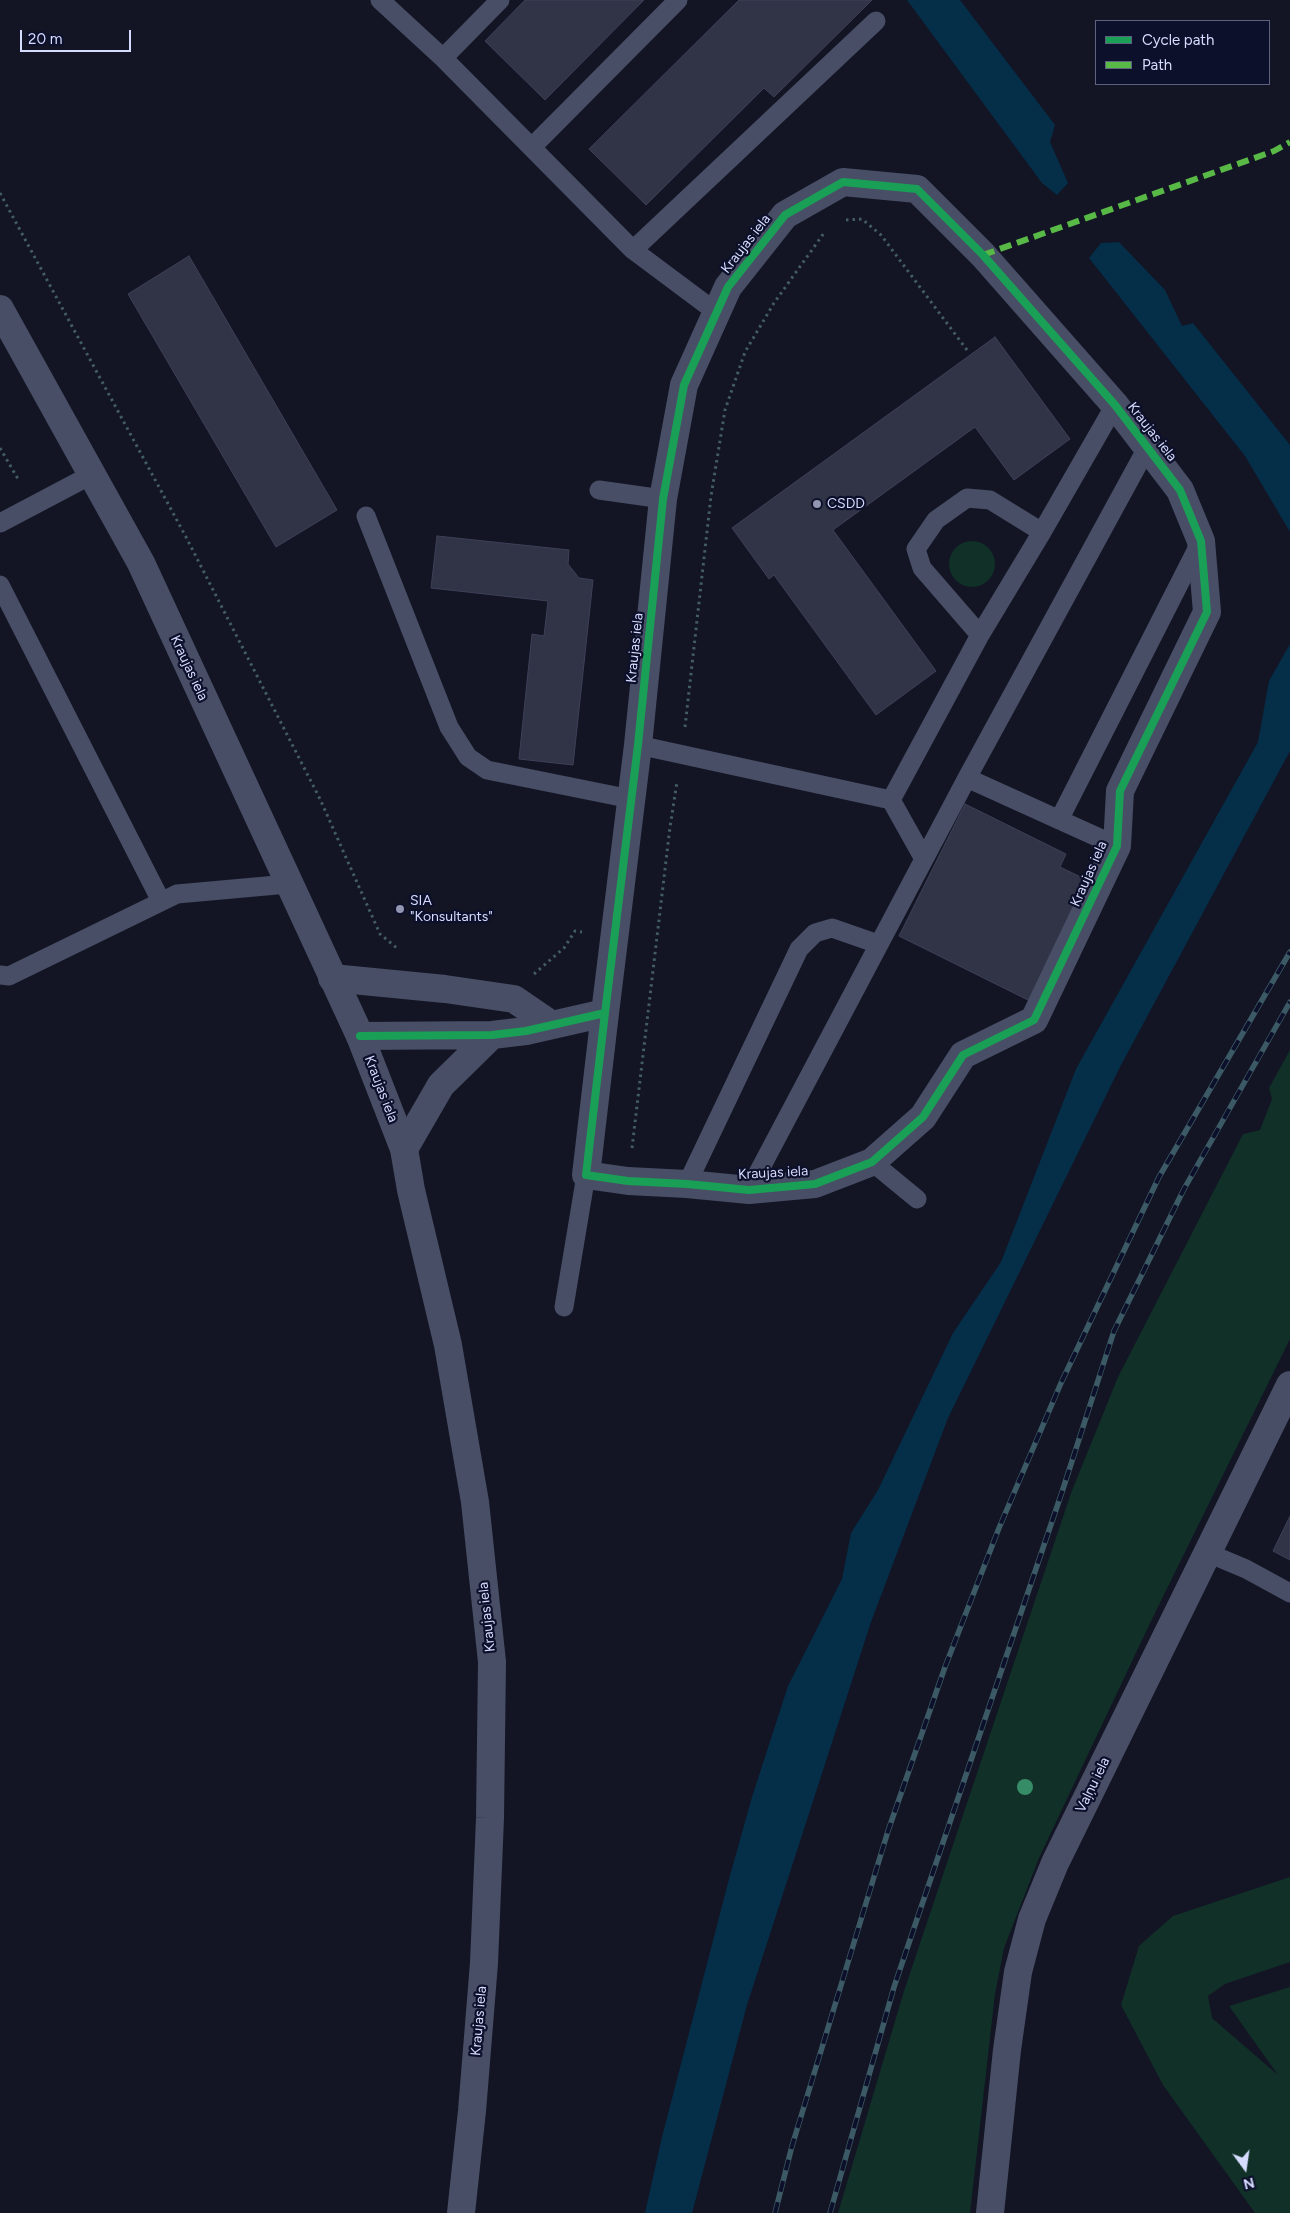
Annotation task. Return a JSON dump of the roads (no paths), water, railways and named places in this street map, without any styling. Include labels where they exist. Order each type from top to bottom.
[{"type":"street","name":"Kraujas iela","points":[[843,182],[917,190],[983,255],[1115,405],[1180,490],[1201,541],[1207,612],[1120,790],[1117,846],[1034,1020],[963,1054],[923,1117],[872,1162],[815,1184],[749,1190],[628,1181],[586,1175],[638,745],[663,499],[684,385],[716,312],[728,287],[785,215],[843,182]]},
{"type":"street","name":"Kraujas iela","points":[[0,309],[141,563],[360,1036],[404,1149],[411,1190],[448,1345],[475,1502],[492,1662],[490,1818],[484,1963],[472,2111],[461,2213]]},
{"type":"street","points":[[332,978],[445,988],[514,999],[552,1025]]},
{"type":"street","name":"Kraujas iela","points":[[360,1036],[492,1035],[526,1031],[605,1013]]},
{"type":"street","points":[[404,1149],[441,1085],[492,1035]]},
{"type":"street","name":"Vaļņu iela","points":[[990,2213],[1007,2050],[1018,1972],[1032,1919],[1055,1863],[1290,1385]]},
{"type":"lane","points":[[380,0],[443,58],[633,250],[716,312]]},
{"type":"lane","points":[[443,58],[500,0]]},
{"type":"lane","points":[[532,147],[678,0]]},
{"type":"lane","points":[[633,250],[876,21]]},
{"type":"lane","points":[[891,800],[980,635],[1115,405]]},
{"type":"lane","points":[[749,1190],[967,778],[1148,446]]},
{"type":"lane","points":[[0,523],[91,476]]},
{"type":"lane","points":[[599,490],[663,499]]},
{"type":"lane","points":[[980,635],[922,568],[916,550],[936,520],[967,498],[990,500],[1042,532]]},
{"type":"lane","points":[[366,516],[449,727],[468,757],[487,770],[631,799]]},
{"type":"lane","points":[[1059,820],[1201,541]]},
{"type":"lane","points":[[0,585],[161,901]]},
{"type":"lane","points":[[638,745],[682,753],[891,800],[924,859]]},
{"type":"lane","points":[[967,778],[1117,846]]},
{"type":"lane","points":[[0,975],[9,976],[177,894],[288,884]]},
{"type":"lane","points":[[687,1184],[799,949],[815,933],[832,928],[878,944]]},
{"type":"lane","points":[[872,1162],[917,1199]]},
{"type":"lane","points":[[564,1307],[586,1175]]},
{"type":"lane","points":[[1208,1552],[1246,1569],[1290,1593]]},
{"type":"water","points":[[907,0],[960,0],[1055,125],[1050,142],[1068,183],[1057,195],[1042,183]]},
{"type":"water","points":[[1119,242],[1165,290],[1182,326],[1193,323],[1290,445],[1290,532],[1245,456],[1089,258],[1101,243]]},
{"type":"water","points":[[1290,644],[1290,751],[1121,1065],[948,1418],[871,1622],[747,2005],[692,2213],[645,2213],[662,2137],[729,1879],[752,1797],[788,1686],[842,1579],[851,1533],[878,1490],[953,1333],[1001,1262],[1076,1069],[1258,742],[1269,681]]},
{"type":"railway","points":[[775,2213],[792,2146],[888,1831],[945,1667],[999,1528],[1061,1383],[1159,1177],[1290,952]]},
{"type":"railway","points":[[830,2213],[894,1987],[1062,1492],[1114,1331],[1184,1189],[1290,1002]]},
{"type":"place","name":"CSDD","points":[[817,504]]},
{"type":"place","name":"SIA \"Konsultants\"","points":[[400,909]]}]
